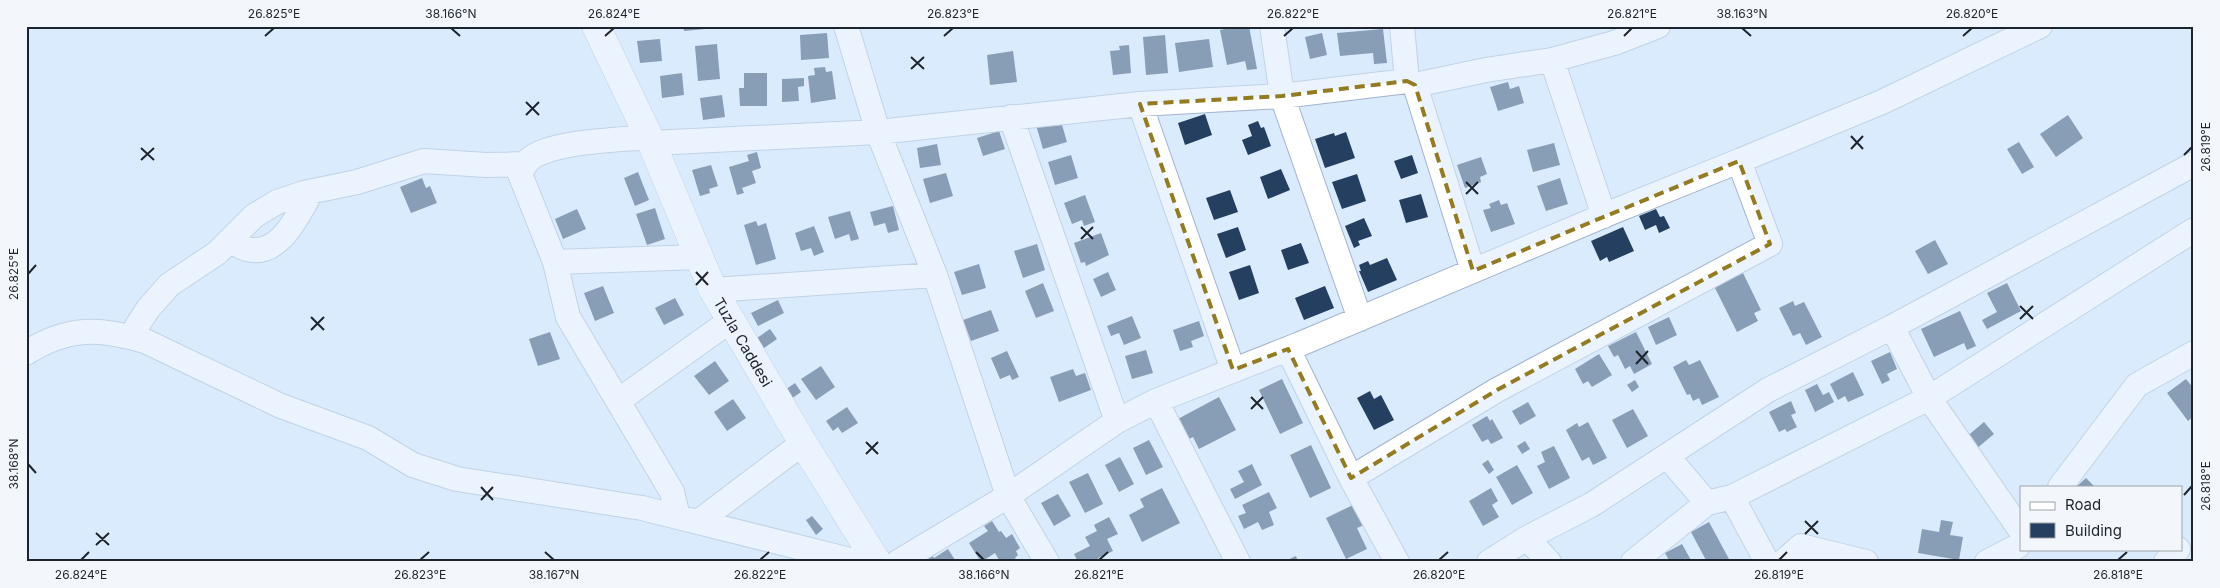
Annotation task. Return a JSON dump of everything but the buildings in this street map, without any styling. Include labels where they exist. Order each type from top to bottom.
[{"type":"main road","name":"Tuzla Caddesi","points":[[596,26],[651,140],[713,290],[803,443],[877,562]]},
{"type":"street","points":[[846,26],[878,132],[935,276],[1008,496],[1047,562]]},
{"type":"street","points":[[1272,26],[1282,96],[1360,319]]},
{"type":"street","points":[[1402,26],[1411,83],[1473,271]]},
{"type":"street","points":[[688,520],[568,317],[555,262],[520,174],[532,156],[551,148],[651,140],[878,132],[1140,104],[1282,96],[1411,83],[1552,60],[1614,44],[1658,26]]},
{"type":"street","points":[[898,562],[1008,496],[1117,421],[1156,401],[1288,349],[1882,102],[2040,26]]},
{"type":"street","points":[[1552,60],[1604,216]]},
{"type":"street","points":[[1140,104],[1233,370]]},
{"type":"street","points":[[1012,117],[1117,421]]},
{"type":"street","points":[[132,338],[148,309],[169,285],[217,253],[245,224],[277,202],[312,191],[357,182],[424,161],[525,164]]},
{"type":"street","points":[[1351,478],[1497,390],[1770,244],[1739,161]]},
{"type":"street","points":[[1489,562],[1527,538],[1591,505],[1768,390],[1892,327],[2194,164]]},
{"type":"street","points":[[230,241],[247,249],[269,248],[279,240],[291,225],[312,191]]},
{"type":"street","points":[[1633,562],[1707,504],[1732,497],[1929,398],[2194,230]]},
{"type":"street","points":[[555,262],[699,257]]},
{"type":"street","points":[[713,290],[935,276]]},
{"type":"street","points":[[618,401],[731,320]]},
{"type":"street","points":[[1892,327],[1929,398],[2020,542]]},
{"type":"street","points":[[26,353],[42,343],[85,330],[146,341],[281,406],[368,438],[413,465],[457,479],[642,508],[858,562]]},
{"type":"street","points":[[1288,349],[1351,478],[1397,562]]},
{"type":"street","points":[[2061,486],[2137,385],[2194,353]]},
{"type":"street","points":[[1156,401],[1238,562]]},
{"type":"street","points":[[688,520],[803,443]]},
{"type":"street","points":[[1667,456],[1707,504]]},
{"type":"street","points":[[1732,497],[1767,562]]},
{"type":"street","points":[[2182,545],[2194,534]]},
{"type":"street","points":[[1527,538],[1549,562]]},
{"type":"street","points":[[1783,562],[1801,546],[1866,562]]},
{"type":"street","points":[[1987,562],[2020,546]]},
{"type":"street","points":[[2166,562],[2177,550]]},
{"type":"highlighted area","points":[[1407,81],[1415,85],[1473,271],[1739,161],[1770,244],[1497,390],[1351,478],[1288,349],[1233,370],[1140,104],[1282,96]]}]
